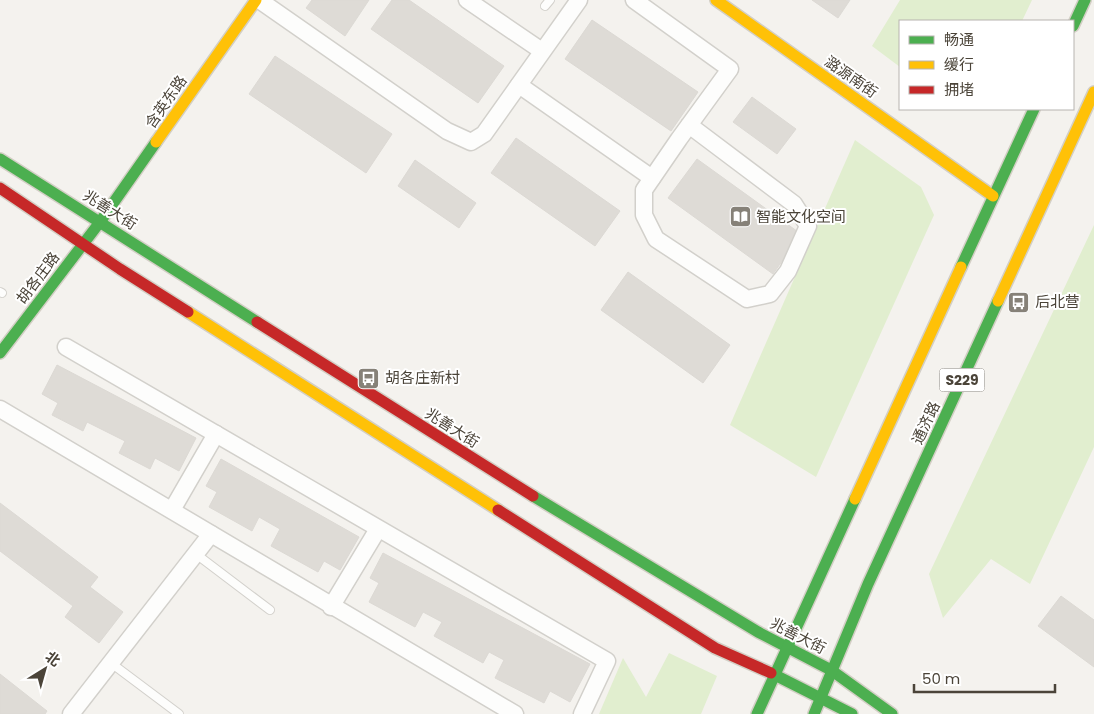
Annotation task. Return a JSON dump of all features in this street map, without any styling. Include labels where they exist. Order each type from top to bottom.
[{"type":"main road","name":"含英东路","points":[[100,222],[257,0]]},
{"type":"main road","name":"潞源南街","points":[[716,0],[993,196]]},
{"type":"main road","points":[[1074,24],[1085,0]]},
{"type":"main road","name":"通济路","points":[[814,714],[868,584],[1091,107],[1094,92]]},
{"type":"main road","points":[[757,714],[1034,110]]},
{"type":"main road","name":"兆善大街","points":[[0,158],[501,477],[751,628],[831,670],[892,714]]},
{"type":"main road","points":[[0,188],[154,291],[715,648],[775,675],[852,714]]},
{"type":"main road","name":"胡各庄路","points":[[0,353],[100,222]]},
{"type":"street","points":[[257,0],[447,131],[471,142],[484,134],[579,0]]},
{"type":"street","points":[[467,0],[542,51]]},
{"type":"street","points":[[634,0],[730,69],[689,125],[644,190],[644,214],[656,239],[747,299],[770,294],[788,271],[808,226],[794,204],[689,125]]},
{"type":"street","points":[[519,85],[652,178]]},
{"type":"street","points":[[66,347],[607,661],[582,714]]},
{"type":"street","points":[[0,409],[172,510],[331,607],[515,714]]},
{"type":"street","points":[[172,510],[216,434]]},
{"type":"street","points":[[331,607],[378,529]]},
{"type":"street","points":[[71,714],[211,534]]},
{"type":"lane","points":[[196,554],[270,610]]},
{"type":"lane","points":[[111,663],[179,714]]},
{"type":"green space","points":[[900,0],[1032,0],[1022,20],[899,20],[899,66],[872,46]]},
{"type":"green space","points":[[855,140],[921,187],[934,215],[816,477],[730,425]]},
{"type":"green space","points":[[1094,225],[1094,447],[1030,584],[991,559],[943,618],[929,574]]},
{"type":"green space","points":[[669,653],[717,676],[701,714],[599,714],[623,658],[646,697]]},
{"type":"building","points":[[312,0],[369,0],[345,36],[306,8]]},
{"type":"building","points":[[392,0],[409,0],[504,66],[478,103],[371,29]]},
{"type":"building","points":[[812,0],[850,0],[838,18]]},
{"type":"building","points":[[592,20],[698,92],[671,131],[565,59]]},
{"type":"building","points":[[275,56],[392,134],[366,173],[249,94]]},
{"type":"building","points":[[752,97],[796,129],[777,154],[733,122]]},
{"type":"building","points":[[516,138],[620,211],[595,246],[491,173]]},
{"type":"building","points":[[697,159],[801,234],[773,274],[668,198]]},
{"type":"building","points":[[415,160],[476,203],[459,228],[398,186]]},
{"type":"building","points":[[628,272],[730,345],[703,383],[601,310]]},
{"type":"building","points":[[57,365],[196,438],[179,471],[155,458],[150,469],[119,453],[125,441],[87,422],[83,431],[52,415],[58,403],[42,394]]},
{"type":"building","points":[[221,459],[359,537],[340,570],[324,561],[318,572],[271,546],[280,529],[259,517],[252,531],[209,507],[217,492],[206,486]]},
{"type":"building","points":[[0,503],[98,577],[90,587],[123,612],[99,643],[65,617],[73,606],[0,551]]},
{"type":"building","points":[[383,553],[590,664],[570,702],[550,691],[544,703],[495,678],[504,660],[489,652],[483,663],[434,636],[442,622],[423,612],[415,627],[369,602],[379,583],[370,578]]},
{"type":"building","points":[[1061,596],[1094,620],[1094,667],[1038,626]]},
{"type":"building","points":[[0,674],[47,711],[45,714],[0,714]]},
{"type":"traffic: fast","points":[[1074,24],[1085,0]]},
{"type":"traffic: fast","points":[[961,267],[1034,110]]},
{"type":"traffic: fast","points":[[0,353],[100,222],[156,142]]},
{"type":"traffic: fast","points":[[0,159],[257,322]]},
{"type":"traffic: fast","points":[[814,714],[868,584],[998,301]]},
{"type":"traffic: fast","points":[[533,496],[758,632],[831,670],[892,714]]},
{"type":"traffic: fast","points":[[757,714],[855,499]]},
{"type":"traffic: fast","points":[[771,673],[852,714]]},
{"type":"traffic: slow","points":[[156,142],[256,0]]},
{"type":"traffic: slow","points":[[716,0],[993,196]]},
{"type":"traffic: slow","points":[[998,301],[1094,92]]},
{"type":"traffic: slow","points":[[855,499],[961,267]]},
{"type":"traffic: slow","points":[[188,312],[498,510]]},
{"type":"traffic: jam","points":[[0,188],[120,269],[188,312]]},
{"type":"traffic: jam","points":[[257,322],[533,496]]},
{"type":"traffic: jam","points":[[498,510],[715,648],[771,673]]},
{"type":"place","name":"智能文化空间","points":[[740,217]]},
{"type":"place","name":"后北营","points":[[1019,302]]},
{"type":"place","name":"胡各庄新村","points":[[369,378]]}]
